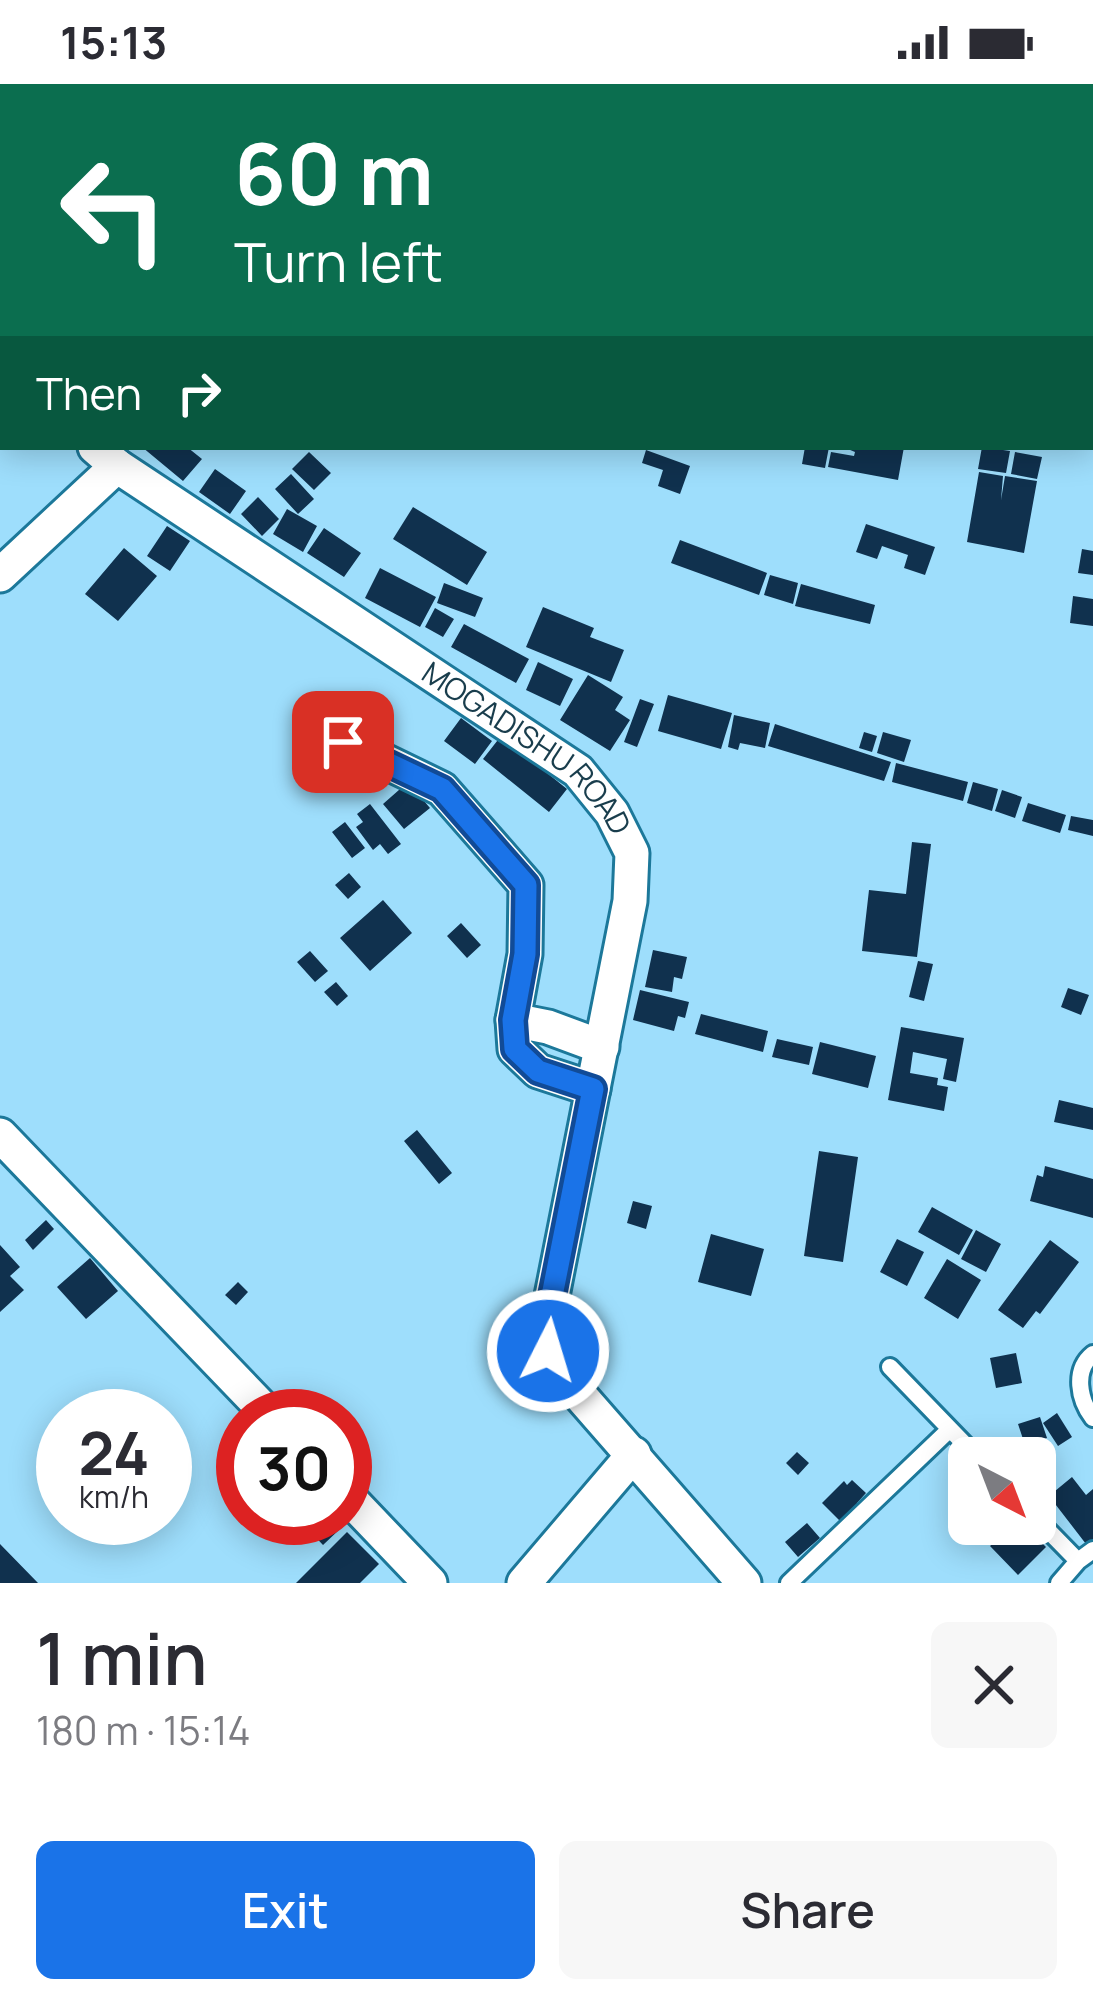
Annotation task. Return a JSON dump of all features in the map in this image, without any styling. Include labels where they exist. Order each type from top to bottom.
[{"type":"street","points":[[0,575],[106,456]]},
{"type":"street","name":"MOGADISHU ROAD","points":[[106,456],[578,771],[612,814],[632,853],[631,901],[550,1306],[548,1351],[578,1393],[744,1583]]},
{"type":"street","points":[[343,742],[442,789],[526,885],[525,954],[513,1020],[515,1049],[538,1071],[593,1089]]},
{"type":"street","points":[[513,1020],[602,1047]]},
{"type":"street","points":[[0,1135],[244,1389]]},
{"type":"street","points":[[524,1583],[634,1454]]},
{"type":"street","points":[[372,1522],[430,1583]]},
{"type":"lane","points":[[1093,1354],[1085,1360],[1080,1375],[1085,1408],[1093,1418]]},
{"type":"lane","points":[[890,1367],[957,1437]]},
{"type":"lane","points":[[789,1583],[950,1430]]},
{"type":"lane","points":[[1056,1532],[1086,1555],[1059,1583]]},
{"type":"building","points":[[146,450],[191,450],[202,459],[183,481]]},
{"type":"building","points":[[646,450],[690,466],[680,494],[658,486],[663,470],[642,463]]},
{"type":"building","points":[[804,450],[828,450],[825,468],[802,464]]},
{"type":"building","points":[[850,450],[903,450],[898,480],[828,467],[831,452],[854,456]]},
{"type":"building","points":[[981,450],[1010,451],[1006,473],[978,469]]},
{"type":"building","points":[[309,452],[331,473],[314,490],[292,469]]},
{"type":"building","points":[[1015,452],[1042,457],[1037,479],[1011,474]]},
{"type":"building","points":[[215,469],[246,491],[230,514],[199,492]]},
{"type":"building","points":[[979,472],[1003,476],[1001,500],[1005,476],[1037,481],[1024,553],[967,542]]},
{"type":"building","points":[[291,474],[314,499],[298,514],[275,489]]},
{"type":"building","points":[[258,497],[279,519],[262,536],[241,514]]},
{"type":"building","points":[[413,507],[487,552],[467,585],[393,539]]},
{"type":"building","points":[[287,509],[317,526],[303,552],[273,534]]},
{"type":"building","points":[[866,524],[935,547],[925,575],[904,568],[908,555],[882,546],[877,559],[856,552]]},
{"type":"building","points":[[167,526],[190,541],[170,571],[147,556]]},
{"type":"building","points":[[324,528],[361,553],[344,577],[307,553]]},
{"type":"building","points":[[680,540],[767,573],[759,595],[671,563]]},
{"type":"building","points":[[124,548],[157,576],[118,621],[85,594]]},
{"type":"building","points":[[1082,549],[1093,551],[1093,575],[1078,573]]},
{"type":"building","points":[[380,568],[436,597],[420,627],[365,598]]},
{"type":"building","points":[[770,575],[798,583],[793,604],[764,595]]},
{"type":"building","points":[[444,583],[483,598],[475,617],[437,603]]},
{"type":"building","points":[[801,584],[875,605],[870,624],[795,606]]},
{"type":"building","points":[[1073,596],[1093,599],[1093,626],[1070,623]]},
{"type":"building","points":[[543,607],[594,628],[590,637],[624,650],[611,682],[526,647]]},
{"type":"building","points":[[435,608],[454,619],[443,637],[425,627]]},
{"type":"building","points":[[464,624],[529,659],[516,683],[451,647]]},
{"type":"building","points":[[538,662],[573,679],[560,706],[526,690]]},
{"type":"building","points":[[588,675],[623,697],[615,710],[630,720],[610,751],[560,720]]},
{"type":"building","points":[[668,695],[732,713],[721,749],[658,731]]},
{"type":"building","points":[[640,699],[654,704],[637,747],[624,742]]},
{"type":"building","points":[[734,715],[770,723],[765,748],[740,743],[738,750],[728,747]]},
{"type":"building","points":[[461,718],[492,741],[475,764],[444,741]]},
{"type":"building","points":[[775,724],[891,762],[884,781],[768,746]]},
{"type":"building","points":[[864,732],[877,736],[872,752],[859,748]]},
{"type":"building","points":[[883,732],[911,740],[904,762],[877,753]]},
{"type":"building","points":[[501,736],[567,789],[549,812],[483,759]]},
{"type":"building","points":[[896,763],[968,782],[963,801],[892,782]]},
{"type":"building","points":[[408,782],[430,808],[404,829],[383,804]]},
{"type":"building","points":[[973,782],[998,789],[992,811],[967,803]]},
{"type":"building","points":[[1002,790],[1022,797],[1015,818],[995,811]]},
{"type":"building","points":[[1028,803],[1066,815],[1060,833],[1022,821]]},
{"type":"building","points":[[370,804],[401,844],[388,854],[380,844],[373,850],[356,827],[363,822],[357,814]]},
{"type":"building","points":[[1071,816],[1093,820],[1093,836],[1068,830]]},
{"type":"building","points":[[345,822],[365,848],[352,858],[332,832]]},
{"type":"building","points":[[912,842],[931,844],[917,957],[862,951],[869,890],[906,894]]},
{"type":"building","points":[[349,873],[361,887],[348,899],[335,885]]},
{"type":"building","points":[[383,900],[412,933],[370,971],[340,938]]},
{"type":"building","points":[[461,923],[481,945],[467,958],[447,936]]},
{"type":"building","points":[[653,950],[687,957],[682,979],[674,977],[672,992],[645,987]]},
{"type":"building","points":[[310,951],[328,971],[315,982],[297,962]]},
{"type":"building","points":[[918,961],[933,964],[924,1001],[909,997]]},
{"type":"building","points":[[336,982],[348,996],[337,1006],[324,992]]},
{"type":"building","points":[[1068,988],[1089,995],[1081,1015],[1061,1007]]},
{"type":"building","points":[[640,990],[689,1002],[685,1018],[678,1016],[674,1031],[633,1020]]},
{"type":"building","points":[[701,1014],[768,1031],[763,1052],[695,1034]]},
{"type":"building","points":[[901,1027],[964,1038],[956,1082],[943,1079],[947,1059],[913,1052],[910,1073],[938,1078],[937,1085],[948,1087],[944,1111],[888,1100]]},
{"type":"building","points":[[777,1039],[813,1047],[809,1065],[772,1057]]},
{"type":"building","points":[[820,1042],[876,1056],[868,1088],[812,1074]]},
{"type":"building","points":[[1059,1100],[1093,1108],[1093,1130],[1054,1122]]},
{"type":"building","points":[[417,1130],[452,1173],[439,1184],[404,1141]]},
{"type":"building","points":[[819,1151],[858,1157],[843,1262],[804,1256]]},
{"type":"building","points":[[1045,1166],[1093,1179],[1093,1218],[1030,1201],[1037,1175],[1043,1177]]},
{"type":"building","points":[[633,1201],[652,1206],[646,1229],[627,1223]]},
{"type":"building","points":[[932,1207],[973,1230],[959,1255],[918,1232]]},
{"type":"building","points":[[46,1220],[54,1229],[33,1250],[25,1240]]},
{"type":"building","points":[[976,1230],[1001,1244],[986,1272],[961,1259]]},
{"type":"building","points":[[711,1234],[764,1249],[751,1296],[698,1282]]},
{"type":"building","points":[[897,1239],[924,1252],[907,1286],[880,1272]]},
{"type":"building","points":[[1050,1240],[1079,1262],[1040,1314],[1036,1311],[1023,1328],[998,1310]]},
{"type":"building","points":[[0,1245],[20,1267],[10,1276],[24,1290],[0,1312]]},
{"type":"building","points":[[90,1258],[118,1291],[86,1319],[57,1287]]},
{"type":"building","points":[[947,1259],[981,1280],[958,1319],[924,1298]]},
{"type":"building","points":[[238,1282],[248,1292],[236,1305],[225,1295]]},
{"type":"building","points":[[1016,1353],[1022,1383],[996,1388],[990,1358]]},
{"type":"building","points":[[1057,1413],[1072,1437],[1058,1446],[1043,1423]]},
{"type":"building","points":[[1040,1417],[1047,1437],[1022,1437],[1018,1424]]},
{"type":"building","points":[[797,1452],[809,1463],[798,1475],[786,1463]]},
{"type":"building","points":[[1072,1477],[1086,1495],[1093,1489],[1093,1539],[1086,1544],[1056,1505],[1056,1490]]},
{"type":"building","points":[[852,1480],[866,1493],[843,1524],[822,1503],[844,1481],[847,1485]]},
{"type":"building","points":[[807,1523],[820,1538],[798,1557],[785,1542]]},
{"type":"building","points":[[0,1544],[38,1583],[0,1583]]},
{"type":"building","points":[[334,1545],[360,1545],[379,1564],[360,1583],[296,1583]]},
{"type":"building","points":[[1044,1545],[1046,1547],[1018,1575],[990,1546]]},
{"type":"route","points":[[343,742],[442,789],[526,885],[525,954],[513,1020],[515,1049],[538,1071],[593,1089],[550,1306],[548,1351]]}]
